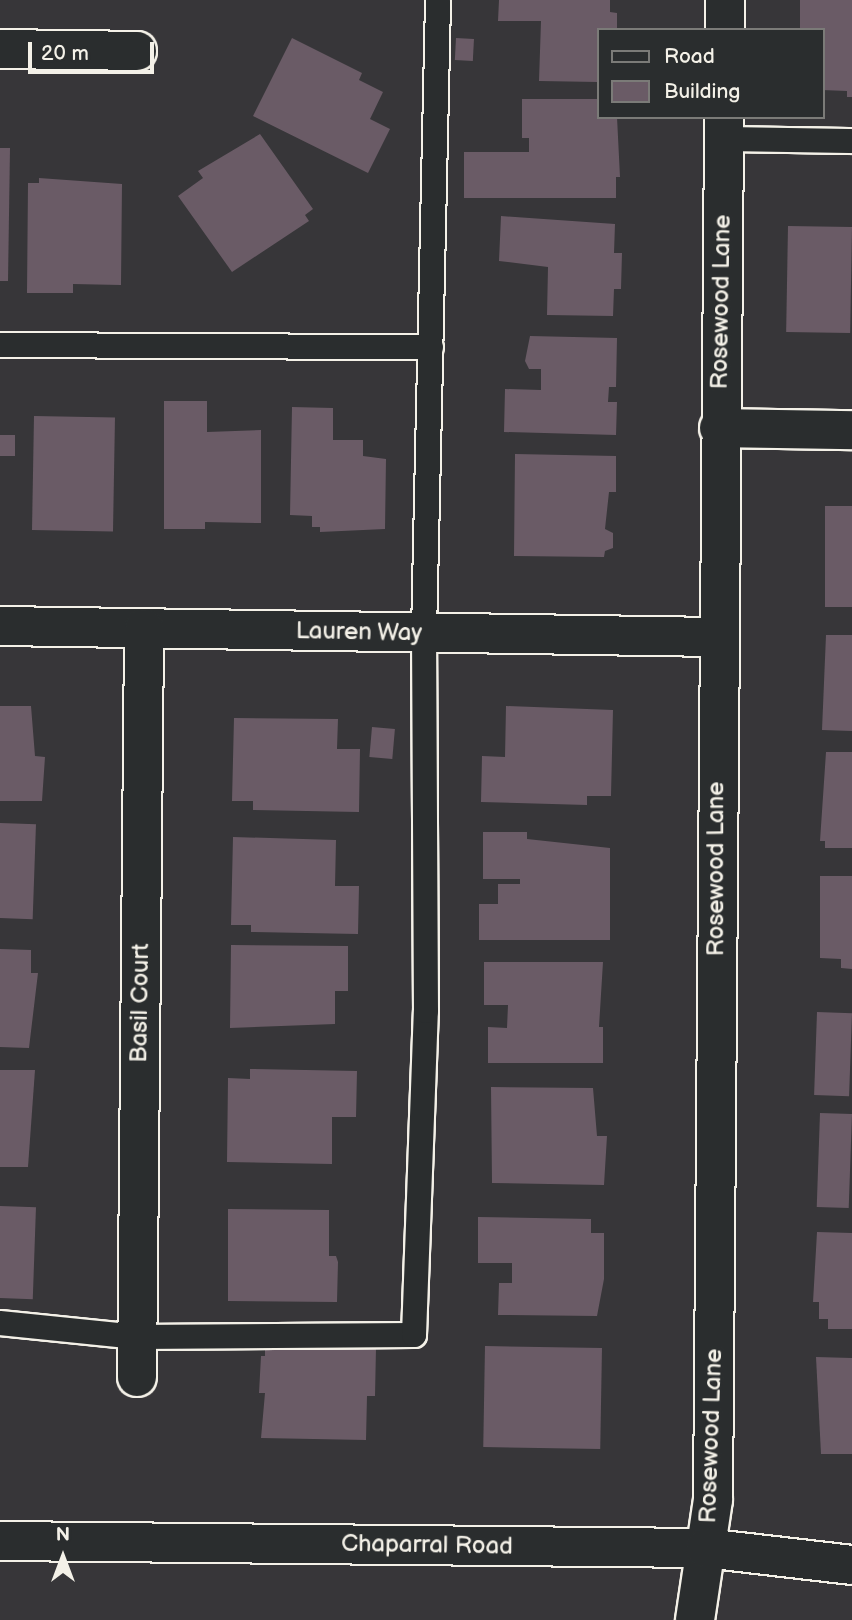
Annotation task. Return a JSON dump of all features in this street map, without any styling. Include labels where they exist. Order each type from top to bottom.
[{"type":"street","points":[[725,0],[725,28]]},
{"type":"street","points":[[0,49],[137,51]]},
{"type":"street","name":"Rosewood Lane","points":[[695,1620],[713,1500],[719,428],[724,128]]},
{"type":"street","points":[[719,428],[852,430]]},
{"type":"street","name":"Lauren Way","points":[[0,626],[718,637]]},
{"type":"street","name":"Basil Court","points":[[137,1377],[144,628]]},
{"type":"street","name":"Chaparral Road","points":[[0,1541],[705,1548],[852,1565]]},
{"type":"lane","points":[[0,1323],[137,1337],[414,1335],[426,1011],[424,633],[438,0]]},
{"type":"lane","points":[[724,128],[852,141]]},
{"type":"lane","points":[[0,345],[431,347]]},
{"type":"building","points":[[499,0],[610,0],[610,12],[617,13],[617,28],[596,28],[596,82],[539,81],[541,21],[498,21]]},
{"type":"building","points":[[800,0],[852,0],[852,97],[847,97],[847,91],[824,90],[824,28],[800,28]]},
{"type":"building","points":[[292,38],[362,73],[359,80],[383,92],[370,119],[390,129],[368,173],[253,116]]},
{"type":"building","points":[[456,38],[474,39],[473,61],[455,60]]},
{"type":"building","points":[[522,99],[596,99],[596,119],[617,119],[620,177],[616,177],[616,198],[464,198],[464,152],[529,152],[529,138],[522,138]]},
{"type":"building","points":[[260,134],[313,209],[305,215],[309,221],[232,272],[178,196],[203,178],[198,171]]},
{"type":"building","points":[[0,148],[10,148],[8,281],[0,281]]},
{"type":"building","points":[[39,178],[122,184],[121,285],[73,284],[73,293],[27,293],[28,183],[39,183]]},
{"type":"building","points":[[501,216],[615,224],[614,253],[622,253],[621,289],[614,289],[613,316],[547,315],[548,267],[499,261]]},
{"type":"building","points":[[788,226],[852,227],[850,333],[786,332]]},
{"type":"building","points":[[530,336],[617,338],[616,387],[609,387],[608,402],[617,402],[616,435],[504,432],[505,389],[541,390],[541,369],[529,369],[525,361]]},
{"type":"building","points":[[164,401],[207,401],[207,432],[261,430],[261,523],[205,522],[205,529],[164,529]]},
{"type":"building","points":[[292,407],[333,408],[333,440],[363,440],[363,456],[386,459],[385,529],[320,532],[320,527],[312,527],[312,516],[290,515]]},
{"type":"building","points":[[34,416],[115,417],[113,531],[32,530]]},
{"type":"building","points":[[0,435],[15,435],[15,456],[0,456]]},
{"type":"building","points":[[515,454],[616,456],[616,492],[609,492],[605,529],[613,533],[613,548],[605,551],[604,557],[514,556]]},
{"type":"building","points":[[825,506],[852,506],[852,607],[825,607]]},
{"type":"building","points":[[826,635],[852,635],[852,731],[822,730]]},
{"type":"building","points":[[0,706],[31,706],[35,756],[45,757],[42,801],[0,801]]},
{"type":"building","points":[[506,706],[613,710],[611,796],[587,796],[587,805],[481,802],[482,756],[505,757]]},
{"type":"building","points":[[234,718],[338,719],[337,749],[360,749],[359,812],[253,810],[253,801],[232,801]]},
{"type":"building","points":[[372,727],[395,729],[392,759],[369,757]]},
{"type":"building","points":[[826,752],[852,752],[852,848],[825,848],[825,841],[820,841]]},
{"type":"building","points":[[0,823],[36,824],[33,919],[0,918]]},
{"type":"building","points":[[483,832],[527,832],[527,839],[610,848],[610,940],[479,940],[479,904],[498,904],[498,884],[520,884],[520,879],[483,879]]},
{"type":"building","points":[[233,837],[336,840],[335,886],[359,886],[358,934],[251,932],[251,925],[231,925]]},
{"type":"building","points":[[820,876],[852,876],[852,969],[841,968],[841,959],[820,958]]},
{"type":"building","points":[[231,945],[348,946],[348,991],[335,991],[335,1024],[230,1028]]},
{"type":"building","points":[[0,949],[31,950],[31,973],[38,973],[29,1048],[0,1047]]},
{"type":"building","points":[[484,962],[603,962],[599,1027],[603,1027],[603,1063],[488,1063],[488,1027],[507,1028],[508,1005],[484,1005]]},
{"type":"building","points":[[817,1012],[852,1013],[849,1096],[814,1095]]},
{"type":"building","points":[[250,1069],[357,1071],[356,1117],[332,1117],[332,1164],[227,1162],[228,1078],[250,1079]]},
{"type":"building","points":[[0,1070],[35,1070],[28,1167],[0,1167]]},
{"type":"building","points":[[491,1087],[593,1088],[597,1136],[607,1136],[604,1185],[492,1183]]},
{"type":"building","points":[[820,1113],[852,1114],[849,1208],[817,1207]]},
{"type":"building","points":[[0,1206],[36,1207],[33,1299],[0,1298]]},
{"type":"building","points":[[228,1209],[329,1210],[329,1256],[336,1256],[338,1262],[337,1302],[228,1301]]},
{"type":"building","points":[[478,1217],[591,1219],[591,1233],[604,1233],[604,1279],[597,1316],[498,1315],[499,1283],[512,1283],[512,1263],[478,1263]]},
{"type":"building","points":[[817,1232],[852,1233],[852,1329],[828,1329],[828,1319],[819,1319],[819,1302],[813,1302]]},
{"type":"building","points":[[265,1346],[376,1348],[375,1396],[367,1396],[366,1440],[261,1438],[265,1393],[259,1393],[261,1356],[265,1356]]},
{"type":"building","points":[[485,1346],[602,1348],[600,1449],[483,1447]]},
{"type":"building","points":[[816,1357],[852,1358],[852,1454],[821,1454]]}]
